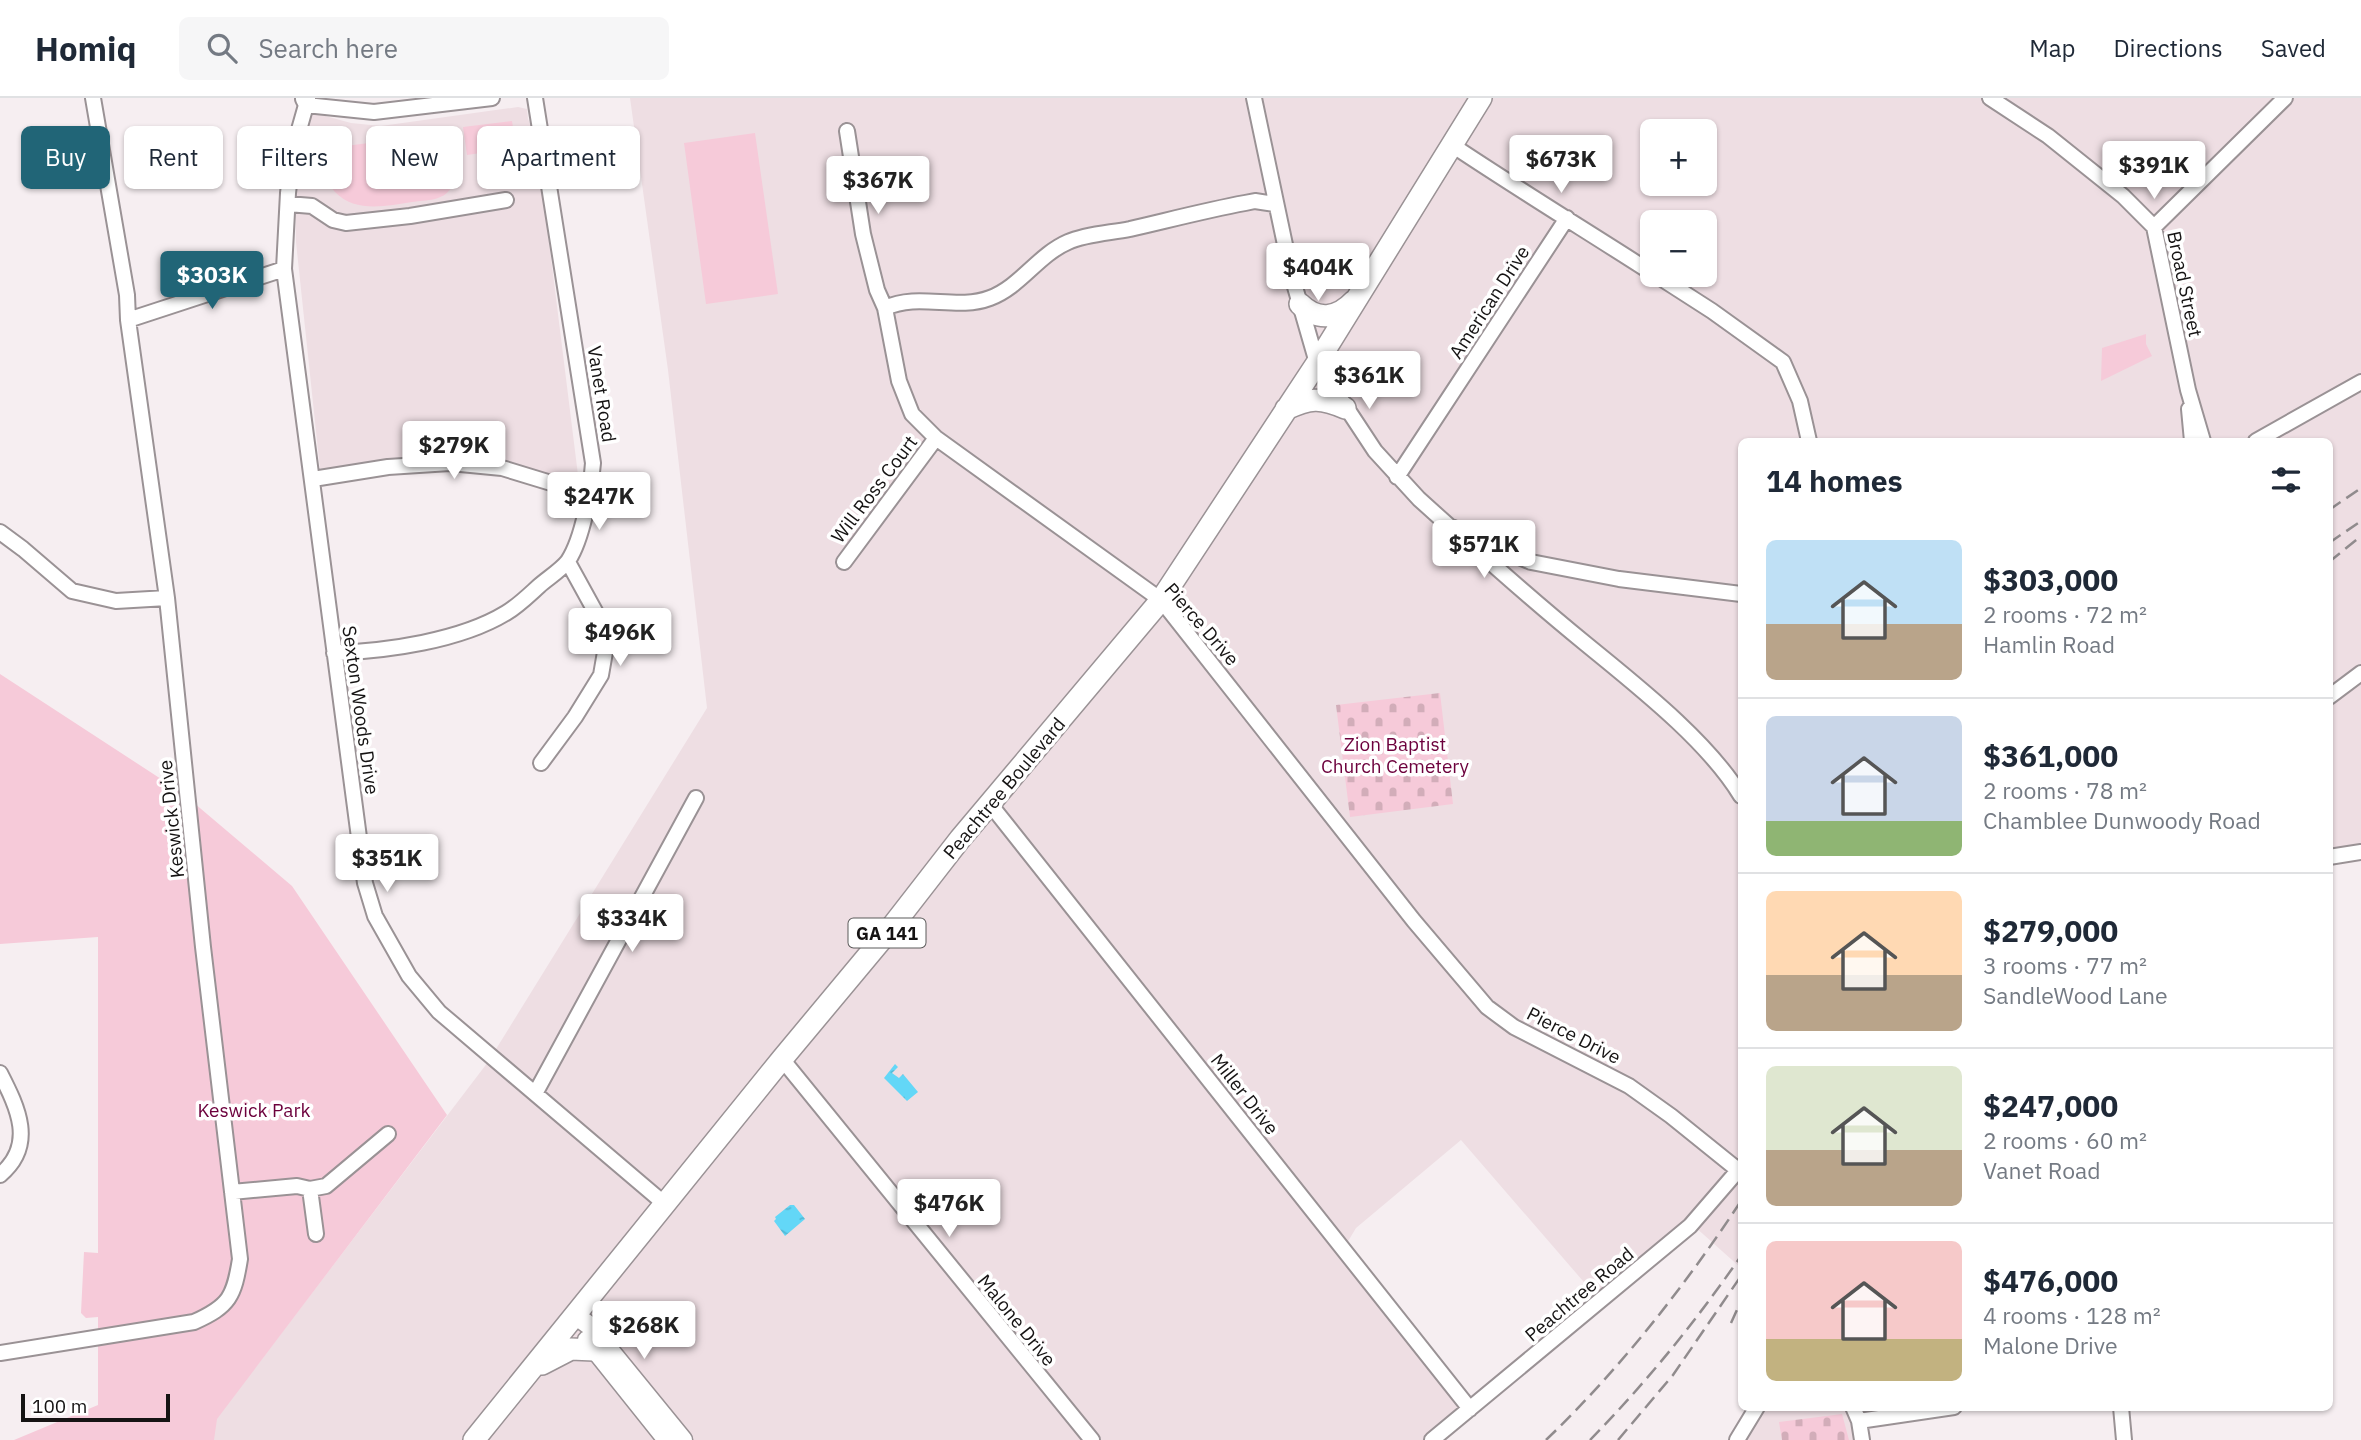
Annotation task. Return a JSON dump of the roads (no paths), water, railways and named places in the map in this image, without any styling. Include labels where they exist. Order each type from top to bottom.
[{"type":"highway","name":"Peachtree Boulevard","points":[[474,1440],[990,804],[1161,600],[1317,363],[1481,98]]},
{"type":"highway","points":[[1300,304],[1310,314],[1319,316],[1347,309],[1358,297]]},
{"type":"highway","points":[[1286,409],[1314,399],[1327,400],[1345,408]]},
{"type":"highway","points":[[531,1370],[571,1349],[594,1350]]},
{"type":"main road","points":[[575,1315],[581,1332],[594,1350],[667,1440]]},
{"type":"main road","points":[[575,1315],[590,1326],[683,1440]]},
{"type":"street","name":"Keswick Drive","points":[[0,1353],[194,1322],[211,1315],[235,1289],[240,1259],[203,947],[167,598],[128,320],[127,295],[93,98]]},
{"type":"street","points":[[305,101],[374,112],[492,98]]},
{"type":"street","name":"Vanet Road","points":[[334,653],[400,646],[471,629],[507,613],[568,562],[582,526],[591,491],[593,463],[535,98]]},
{"type":"street","points":[[1254,98],[1275,204],[1317,363],[1345,408],[1397,477],[1541,607],[1639,687],[1692,737],[1732,780],[1738,791]]},
{"type":"street","name":"Broad Street","points":[[1990,98],[2048,136],[2123,196],[2154,226],[2188,390],[2202,438]]},
{"type":"street","points":[[2154,226],[2286,98]]},
{"type":"street","name":"Sexton Woods Drive","points":[[305,101],[293,151],[284,269],[365,883],[375,916],[409,976],[439,1012],[666,1205]]},
{"type":"street","name":"Pierce Drive","points":[[847,131],[865,244],[877,290],[885,308],[894,363],[912,414],[936,438],[1161,600],[1414,921],[1487,1007],[1514,1027],[1629,1086],[1738,1167]]},
{"type":"street","points":[[1452,145],[1640,265]]},
{"type":"street","points":[[1255,201],[1272,188]]},
{"type":"street","points":[[288,204],[312,206],[333,220],[346,223],[410,216],[506,200]]},
{"type":"street","points":[[885,308],[894,303],[918,300],[958,303],[990,299],[1007,290],[1038,261],[1070,241],[1255,201],[1275,204]]},
{"type":"street","name":"American Drive","points":[[1397,477],[1430,431],[1567,218]]},
{"type":"street","points":[[128,320],[284,269]]},
{"type":"street","points":[[1674,287],[1783,362],[1800,401],[1808,438]]},
{"type":"street","points":[[2261,438],[2361,382]]},
{"type":"street","name":"Broad Street","points":[[2188,390],[2192,438]]},
{"type":"street","name":"Will Ross Court","points":[[844,562],[936,438]]},
{"type":"street","points":[[313,479],[388,467],[450,463],[502,468],[574,491],[591,491]]},
{"type":"street","points":[[1449,526],[1531,562],[1619,579],[1738,593]]},
{"type":"street","points":[[0,532],[72,591],[116,601],[167,598]]},
{"type":"street","points":[[541,763],[575,717],[601,675],[605,652],[601,622],[568,562]]},
{"type":"street","points":[[2333,694],[2361,673]]},
{"type":"street","points":[[536,1092],[696,798]]},
{"type":"street","name":"Miller Drive","points":[[990,804],[1470,1409]]},
{"type":"street","points":[[2333,856],[2361,852]]},
{"type":"street","name":"Malone Drive","points":[[782,1059],[1092,1440]]},
{"type":"street","points":[[0,1073],[14,1100],[21,1140],[19,1153],[0,1175]]},
{"type":"street","points":[[232,1192],[297,1185],[310,1189],[326,1186],[388,1134]]},
{"type":"street","name":"Peachtree Road","points":[[1432,1440],[1690,1226],[1738,1171]]},
{"type":"street","points":[[310,1189],[316,1234]]},
{"type":"street","points":[[1737,1440],[1755,1411]]},
{"type":"street","points":[[1855,1411],[1862,1440]]},
{"type":"street","points":[[1859,1421],[1927,1411]]},
{"type":"street","points":[[2121,1411],[2124,1440]]},
{"type":"water","points":[[895,1064],[898,1067],[892,1073],[899,1078],[903,1074],[918,1092],[907,1101],[884,1078]]},
{"type":"water","points":[[790,1205],[794,1205],[805,1219],[785,1236],[774,1221],[775,1217]]},
{"type":"railway","points":[[2333,507],[2361,488]]},
{"type":"railway","points":[[2333,540],[2361,521]]},
{"type":"railway","points":[[2333,559],[2361,536]]},
{"type":"railway","points":[[1546,1440],[1600,1385],[1650,1326],[1738,1205]]},
{"type":"railway","points":[[1590,1440],[1670,1351],[1738,1260]]},
{"type":"railway","points":[[1618,1440],[1673,1375],[1738,1280]]},
{"type":"railway","points":[[1731,1323],[1738,1308]]},
{"type":"park label","name":"Zion Baptist Church Cemetery","points":[[1395,755]]},
{"type":"park label","name":"Keswick Park","points":[[254,1110]]}]
